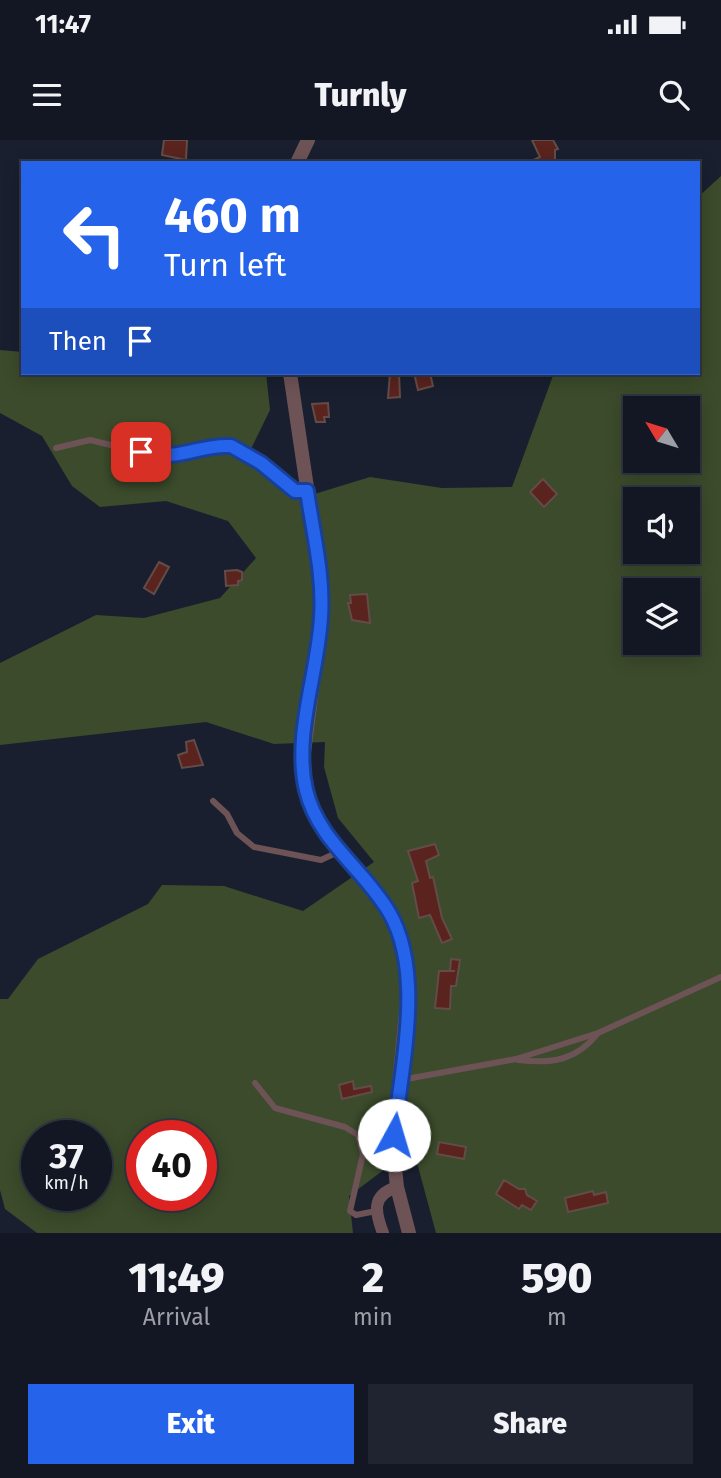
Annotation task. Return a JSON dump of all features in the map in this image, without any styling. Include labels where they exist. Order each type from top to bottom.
[{"type":"street","points":[[298,161],[308,140]]},
{"type":"street","points":[[290,375],[321,582],[321,618],[303,761],[306,790],[317,821],[389,911],[402,943],[408,990],[393,1148],[397,1187],[409,1233]]},
{"type":"street","points":[[383,1233],[376,1211],[380,1194],[397,1187]]},
{"type":"lane","points":[[56,448],[90,440],[160,457],[231,446],[261,463],[295,491],[307,491]]},
{"type":"lane","points":[[213,801],[227,814],[237,833],[254,846],[321,860],[340,851]]},
{"type":"lane","points":[[399,1080],[516,1059],[598,1033],[721,977]]},
{"type":"lane","points":[[516,1059],[544,1063],[574,1056],[598,1033]]},
{"type":"lane","points":[[255,1083],[275,1108],[345,1127],[358,1135],[363,1154],[350,1211],[356,1215],[376,1211]]},
{"type":"green space","points":[[721,176],[721,1233],[436,1233],[413,1148],[349,1196],[353,1233],[37,1233],[5,1209],[0,1190],[0,999],[8,999],[38,959],[148,904],[162,885],[224,886],[303,911],[374,862],[338,818],[324,767],[325,742],[274,744],[206,722],[0,745],[0,663],[96,615],[144,618],[220,598],[256,558],[228,521],[166,501],[100,507],[72,486],[42,436],[0,413],[0,350],[21,352],[21,375],[266,375],[270,410],[248,455],[295,500],[370,477],[442,488],[512,487],[553,375],[700,375],[700,195]]},
{"type":"building","points":[[164,140],[187,140],[186,160],[162,155]]},
{"type":"building","points":[[532,140],[553,140],[558,149],[555,150],[555,161],[531,161],[540,157]]},
{"type":"building","points":[[390,375],[399,375],[400,397],[388,398]]},
{"type":"building","points":[[414,375],[430,375],[433,386],[418,390]]},
{"type":"building","points":[[328,403],[329,417],[324,417],[325,422],[316,422],[312,404]]},
{"type":"building","points":[[543,479],[557,494],[544,507],[530,492]]},
{"type":"building","points":[[159,562],[169,567],[154,594],[144,588]]},
{"type":"building","points":[[225,571],[242,572],[242,580],[238,581],[238,585],[226,586]]},
{"type":"building","points":[[367,594],[370,623],[352,620],[348,603],[351,603],[350,595]]},
{"type":"building","points":[[194,740],[203,765],[182,768],[178,755],[187,752],[186,742]]},
{"type":"building","points":[[435,844],[439,855],[426,861],[430,878],[433,877],[442,918],[452,939],[442,943],[430,915],[419,918],[412,883],[418,881],[408,851]]},
{"type":"building","points":[[451,959],[460,960],[456,986],[451,986],[450,1009],[435,1008],[439,971],[450,971]]},
{"type":"building","points":[[353,1081],[354,1089],[371,1086],[372,1092],[342,1099],[339,1085]]},
{"type":"building","points":[[439,1142],[466,1147],[464,1159],[437,1154]]},
{"type":"building","points":[[504,1180],[519,1189],[525,1189],[527,1195],[537,1201],[531,1210],[522,1205],[519,1209],[496,1194]]},
{"type":"building","points":[[593,1191],[594,1195],[606,1192],[608,1203],[568,1212],[565,1198]]},
{"type":"route","points":[[141,452],[160,457],[180,456],[231,446],[261,463],[284,485],[295,491],[307,491],[321,582],[321,618],[305,738],[303,761],[306,790],[317,821],[389,911],[402,943],[408,990],[394,1135]]}]
